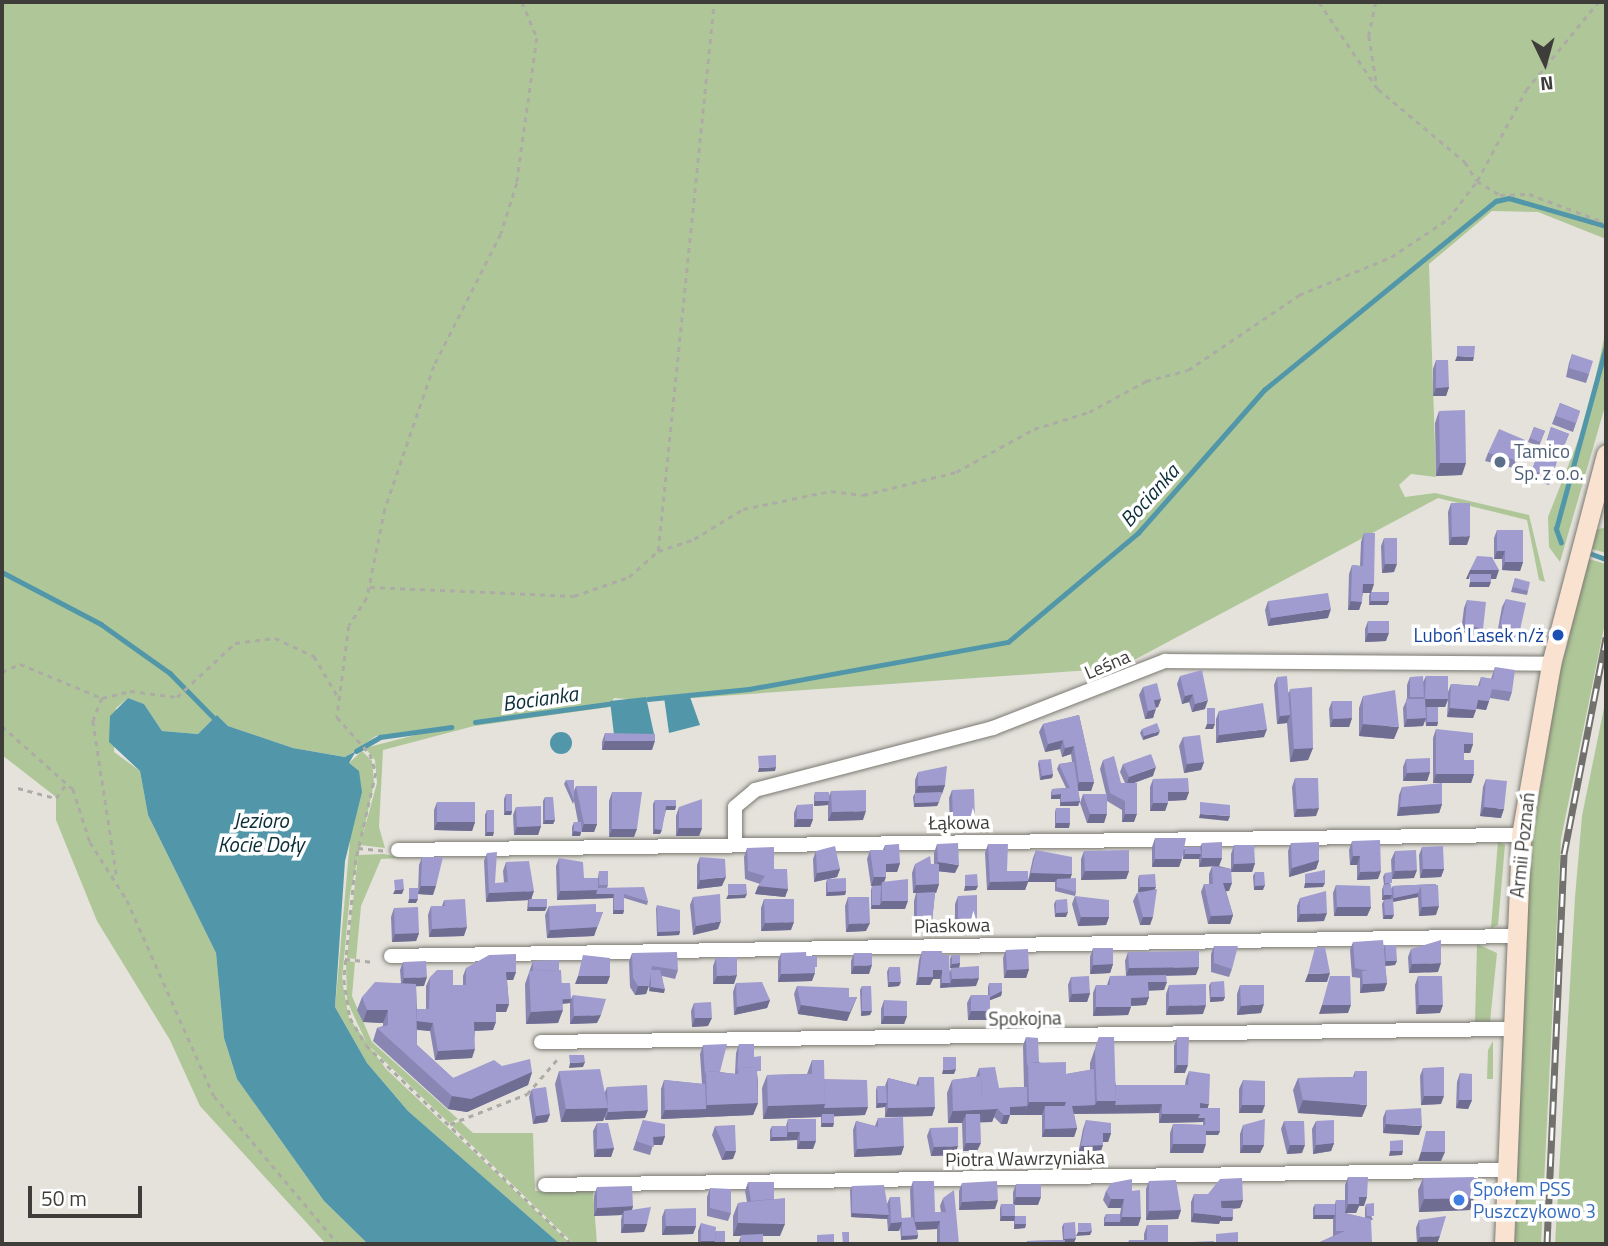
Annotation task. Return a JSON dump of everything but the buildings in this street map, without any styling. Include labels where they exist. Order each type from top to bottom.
[{"type":"main road","name":"Armii Poznań","points":[[1504,1244],[1513,936],[1521,835],[1550,664],[1606,454]]},
{"type":"street","name":"Leśna","points":[[735,844],[735,807],[755,790],[993,728],[1165,662],[1550,664]]},
{"type":"street","name":"Łąkowa","points":[[391,851],[735,844],[1521,835]]},
{"type":"street","name":"Piaskowa","points":[[391,956],[1513,936]]},
{"type":"street","name":"Spokojna","points":[[541,1042],[1510,1029]]},
{"type":"street","name":"Piotra Wawrzyniaka","points":[[545,1185],[1506,1170]]},
{"type":"path","points":[[522,2],[537,38],[517,183],[501,234],[434,366],[385,509],[370,587],[351,619],[337,695],[337,717],[365,749],[375,783],[358,848],[345,959],[345,1001],[361,1037],[572,1244]]},
{"type":"path","points":[[658,551],[714,2]]},
{"type":"path","points":[[1319,2],[1378,89],[1465,162],[1477,181],[1500,195],[1529,194],[1606,223]]},
{"type":"path","points":[[1376,2],[1369,36],[1378,89]]},
{"type":"path","points":[[370,587],[574,596],[620,582],[658,551],[694,539],[743,509],[831,491],[863,495],[956,472],[1034,429],[1089,412],[1146,381],[1188,370],[1299,295],[1391,257],[1445,222],[1477,181],[1526,90],[1598,2]]},
{"type":"path","points":[[2,672],[20,664],[102,698],[130,691],[180,695],[235,643],[275,638],[314,656],[337,695]]},
{"type":"path","points":[[102,698],[93,721],[118,881]]},
{"type":"path","points":[[2,726],[66,784],[90,842],[118,881],[214,1096],[338,1244]]},
{"type":"path","points":[[18,788],[56,798],[66,784]]},
{"type":"path","points":[[358,848],[391,851]]},
{"type":"path","points":[[345,959],[374,962]]},
{"type":"path","points":[[449,1124],[527,1094],[560,1056],[560,1042]]},
{"type":"green space","points":[[2,2],[1606,2],[1606,239],[1538,212],[1492,211],[1429,264],[1436,477],[1411,474],[1399,485],[1405,497],[1435,493],[1529,515],[1545,582],[1539,580],[1527,520],[1438,498],[1119,668],[650,701],[614,698],[609,707],[474,726],[383,750],[379,827],[385,848],[360,845],[377,783],[375,760],[365,748],[450,726],[376,736],[346,757],[293,748],[228,726],[217,715],[198,734],[162,731],[144,704],[128,698],[116,708],[114,752],[140,771],[148,815],[216,953],[224,1038],[237,1079],[324,1201],[368,1244],[326,1244],[200,1106],[170,1040],[97,921],[56,820],[56,797],[2,755]]},
{"type":"green space","points":[[1606,329],[1606,403],[1560,562],[1549,547],[1548,517],[1587,418]]},
{"type":"green space","points":[[1606,527],[1606,553],[1592,549],[1596,530]]},
{"type":"green space","points":[[1589,559],[1606,564],[1606,618],[1561,839],[1541,1244],[1515,1244],[1526,880],[1557,684]]},
{"type":"green space","points":[[1606,698],[1606,1244],[1555,1244],[1582,816]]},
{"type":"green space","points":[[362,751],[372,761],[374,783],[350,894],[342,980],[349,1018],[386,1069],[571,1244],[560,1244],[408,1111],[367,1063],[335,1007],[350,840],[349,763]]},
{"type":"green space","points":[[1498,841],[1505,845],[1498,925],[1491,928]]},
{"type":"green space","points":[[384,854],[403,858],[381,859],[361,906],[356,959],[347,958],[358,855]]},
{"type":"green space","points":[[1477,944],[1497,953],[1490,1022],[1475,1022]]},
{"type":"green space","points":[[346,961],[355,962],[352,996],[372,1042],[458,1119],[449,1123],[367,1044],[347,1001]]},
{"type":"green space","points":[[1493,1041],[1493,1079],[1487,1079],[1488,1050]]},
{"type":"green space","points":[[460,1121],[473,1133],[533,1133],[535,1191],[593,1191],[597,1244],[574,1244],[451,1125]]},
{"type":"water","points":[[646,697],[654,734],[614,735],[610,701]]},
{"type":"water","points":[[664,697],[690,697],[700,725],[669,733]]},
{"type":"water","name":"Jezioro Kocie Doły","points":[[128,698],[144,704],[162,731],[198,734],[217,715],[228,726],[293,748],[345,757],[356,751],[349,763],[359,771],[362,792],[345,861],[335,1007],[367,1063],[408,1111],[560,1244],[368,1244],[324,1201],[237,1079],[224,1038],[216,953],[148,815],[140,771],[109,742],[110,716]]},
{"type":"water","points":[[561,732],[569,735],[572,743],[569,751],[561,754],[553,751],[550,743],[553,735]]},
{"type":"waterway","name":"Bocianka","points":[[648,699],[749,689],[1008,642],[1138,533],[1264,390],[1496,201],[1509,198],[1606,226]]},
{"type":"waterway","points":[[1561,543],[1556,529],[1606,346]]},
{"type":"waterway","points":[[1592,554],[1606,559]]},
{"type":"waterway","points":[[2,572],[101,624],[170,673],[214,718]]},
{"type":"waterway","name":"Bocianka","points":[[475,722],[609,704]]},
{"type":"waterway","name":"Bocianka","points":[[356,751],[380,737],[451,727]]},
{"type":"railway","points":[[1547,1244],[1564,854],[1606,637]]},
{"type":"place","name":"Tamico Sp. z o.o.","points":[[1500,462]]},
{"type":"place","name":"Luboń Lasek n/ż","points":[[1558,635]]},
{"type":"place","name":"Społem PSS Puszczykowo 3","points":[[1459,1200]]}]
